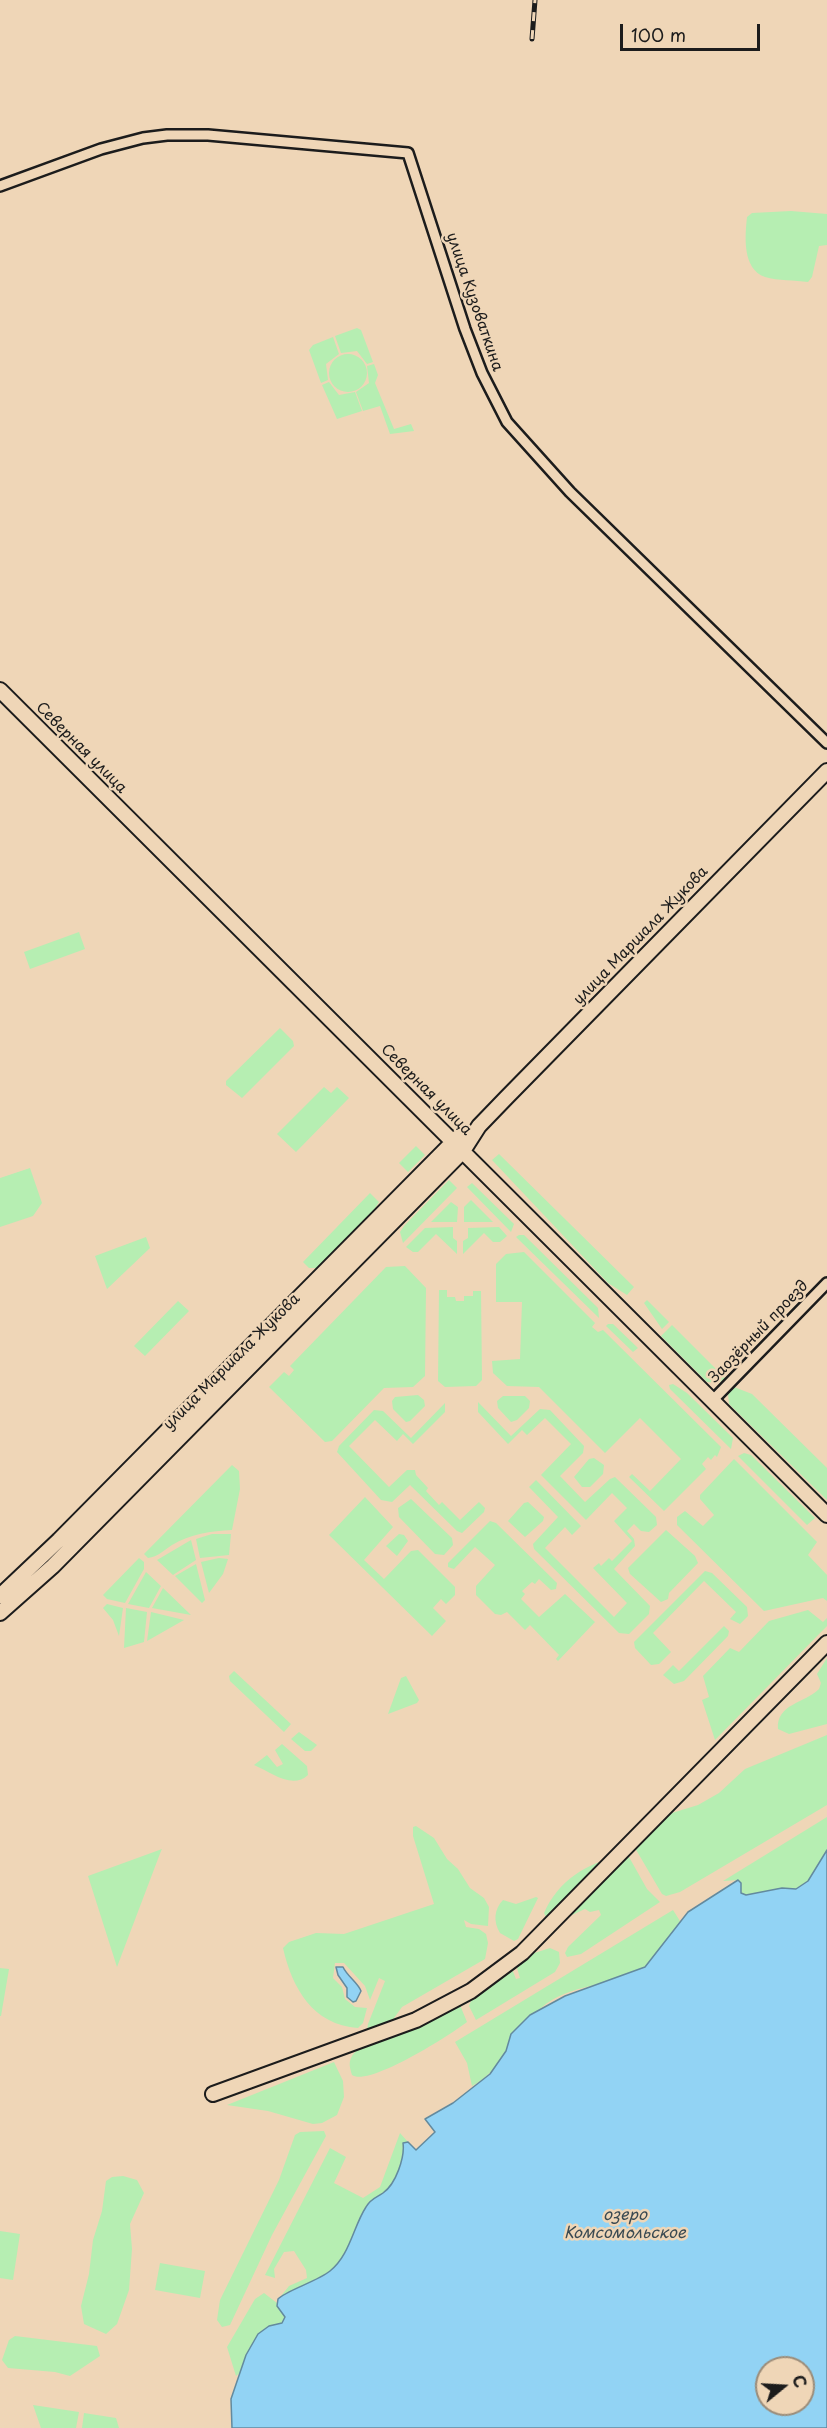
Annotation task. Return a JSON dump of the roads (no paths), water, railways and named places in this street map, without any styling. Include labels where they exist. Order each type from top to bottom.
[{"type":"main road","name":"Северная улица","points":[[0,690],[827,1515]]},
{"type":"main road","name":"улица Маршала Жукова","points":[[0,1613],[53,1566],[463,1151],[479,1126],[827,771]]},
{"type":"main road","name":"улица Маршала Жукова","points":[[0,1596],[67,1532],[452,1140],[479,1126]]},
{"type":"main road","points":[[394,1200],[405,1210]]},
{"type":"main road","points":[[213,2094],[416,2020],[471,1991],[522,1953],[827,1643]]},
{"type":"street","name":"улица Кузоваткина","points":[[0,186],[101,149],[143,138],[167,135],[219,136],[408,153],[465,329],[482,373],[507,422],[562,484],[827,743]]},
{"type":"street","name":"Заозёрный проезд","points":[[712,1401],[827,1283]]},
{"type":"water","name":"озеро Комсомольское","points":[[827,1850],[827,2428],[232,2428],[231,2399],[246,2355],[258,2334],[269,2326],[282,2323],[285,2317],[277,2306],[278,2299],[325,2275],[337,2264],[347,2249],[368,2204],[388,2189],[396,2177],[403,2155],[403,2143],[408,2142],[416,2150],[435,2132],[425,2119],[453,2103],[490,2074],[506,2051],[511,2034],[530,2015],[565,1996],[645,1967],[688,1912],[738,1880],[741,1883],[741,1893],[746,1895],[782,1888],[796,1889],[808,1881]]},
{"type":"water","points":[[336,1967],[343,1967],[360,1988],[361,1991],[356,2001],[353,2002],[347,1997],[347,1988],[338,1975]]},
{"type":"railway","points":[[532,39],[535,0]]}]
